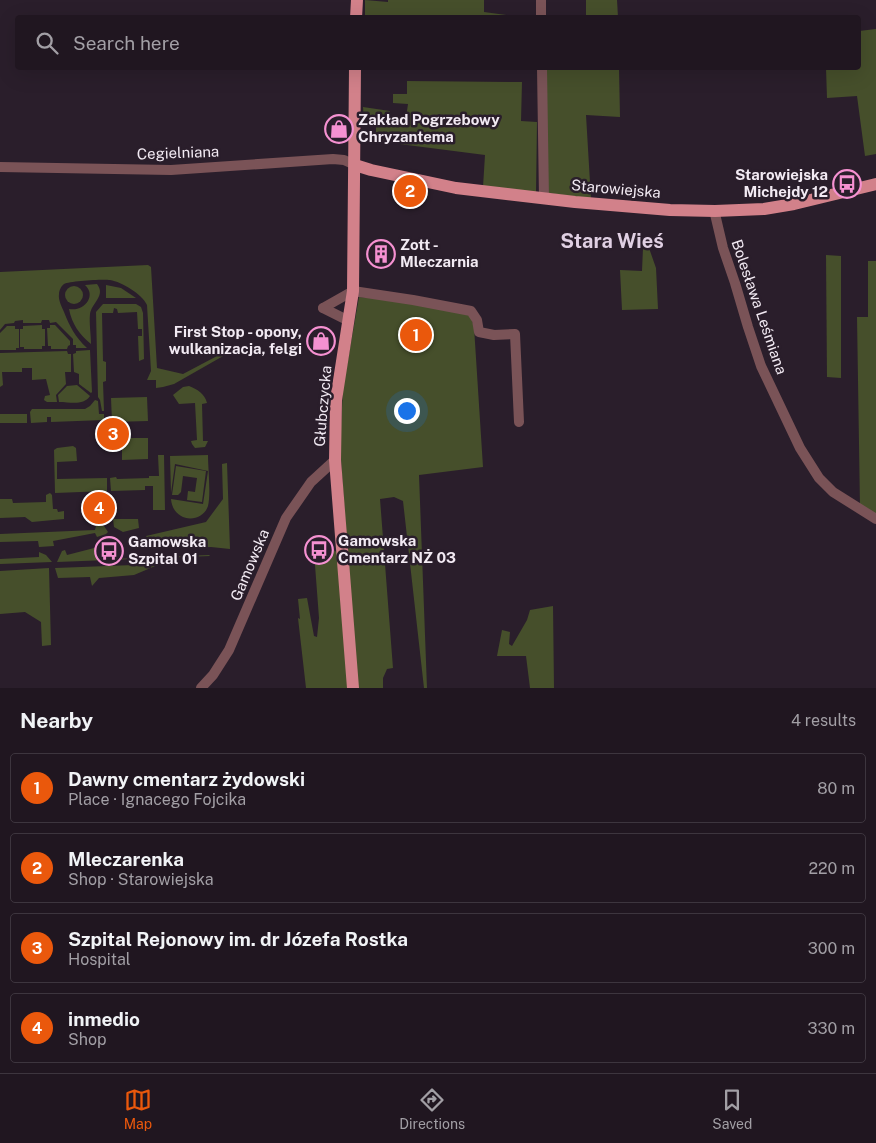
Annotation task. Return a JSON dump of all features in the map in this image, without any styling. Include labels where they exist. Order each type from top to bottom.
[{"type":"main road","points":[[356,15],[357,0]]},
{"type":"main road","name":"Głubczycka","points":[[353,688],[335,460],[336,400],[353,291],[355,70]]},
{"type":"main road","name":"Starowiejska","points":[[355,165],[445,187],[544,199],[670,210],[745,210],[794,204],[876,184]]},
{"type":"street","points":[[541,0],[542,15]]},
{"type":"street","points":[[542,70],[544,199]]},
{"type":"street","name":"Cegielniana","points":[[0,167],[171,170],[333,159],[344,160],[355,165]]},
{"type":"street","name":"Bolesława Leśmiana","points":[[715,214],[722,248],[761,366],[800,448],[818,478],[833,492],[876,519]]},
{"type":"street","points":[[349,322],[323,308],[353,291],[471,311],[477,320],[479,332],[494,336],[515,334],[519,422]]},
{"type":"street","name":"Gamowska","points":[[202,688],[230,650],[286,518],[311,482],[335,460]]},
{"type":"green space","points":[[365,0],[388,2],[388,0],[484,0],[484,12],[506,15],[365,15]]},
{"type":"green space","points":[[586,0],[617,0],[618,15],[586,15]]},
{"type":"green space","points":[[876,29],[876,154],[865,156],[857,96],[827,98],[826,70],[861,70],[861,31]]},
{"type":"green space","points":[[545,70],[619,70],[620,117],[586,115],[591,199],[548,193]]},
{"type":"green space","points":[[407,81],[522,82],[521,121],[537,122],[536,193],[483,187],[485,155],[376,141],[376,124],[364,123],[363,107],[390,111],[389,116],[406,118],[408,104],[393,103],[393,94],[407,94]]},
{"type":"green space","points":[[643,248],[649,248],[656,268],[658,309],[622,310],[620,270],[642,271]]},
{"type":"green space","points":[[826,255],[841,256],[841,378],[827,377]]},
{"type":"green space","points":[[868,261],[876,261],[876,516],[860,507],[857,317],[868,317]]},
{"type":"green space","points":[[148,265],[151,267],[157,368],[183,374],[236,346],[239,347],[174,384],[156,388],[156,380],[147,380],[151,371],[147,305],[131,289],[110,280],[86,280],[67,283],[60,290],[60,301],[68,322],[76,336],[87,348],[76,348],[76,345],[73,345],[73,339],[56,322],[50,323],[49,320],[42,320],[41,323],[23,323],[23,320],[15,321],[14,323],[5,324],[0,330],[0,272]]},
{"type":"green space","points":[[97,284],[100,292],[90,314],[91,344],[77,328],[69,309],[84,306],[90,294],[85,285]]},
{"type":"green space","points":[[106,285],[121,288],[136,298],[106,298]]},
{"type":"green space","points":[[74,286],[80,289],[83,295],[80,301],[74,304],[68,301],[65,295],[68,289]]},
{"type":"green space","points":[[359,297],[470,314],[474,327],[483,467],[419,475],[427,688],[424,688],[403,501],[394,497],[380,499],[393,668],[387,669],[383,678],[383,688],[357,688],[340,446],[343,388]]},
{"type":"green space","points":[[103,304],[136,304],[141,307],[143,313],[144,359],[139,361],[138,336],[142,336],[142,329],[138,329],[137,312],[118,313],[117,309],[114,308],[113,313],[102,313],[103,361],[106,362],[106,381],[103,382],[104,411],[102,411],[98,397],[96,312]]},
{"type":"green space","points":[[42,325],[42,329],[45,329],[45,346],[42,346],[42,349],[24,349],[24,347],[20,347],[20,329],[23,329],[23,326]]},
{"type":"green space","points":[[50,325],[55,325],[70,341],[67,349],[51,349],[51,346],[48,346],[47,328],[50,328]]},
{"type":"green space","points":[[7,326],[15,326],[15,329],[19,329],[19,348],[16,348],[16,350],[0,350],[0,333]]},
{"type":"green space","points":[[90,350],[91,393],[79,384],[79,374],[74,372],[73,354],[76,351]]},
{"type":"green space","points":[[67,351],[68,354],[71,354],[71,372],[65,372],[66,384],[56,395],[57,402],[47,402],[44,400],[45,396],[50,395],[46,379],[32,380],[32,368],[22,368],[22,372],[2,372],[3,385],[0,387],[0,353]]},
{"type":"green space","points":[[77,385],[90,396],[87,399],[76,403],[59,402],[58,395],[67,386]]},
{"type":"green space","points":[[189,386],[200,392],[207,403],[202,404],[203,441],[208,441],[205,447],[195,448],[191,441],[197,440],[195,403],[179,404],[173,395],[183,387]]},
{"type":"green space","points":[[147,397],[148,421],[112,422],[111,398]]},
{"type":"green space","points":[[95,400],[98,401],[99,414],[104,414],[104,420],[51,422],[51,417],[47,417],[47,422],[31,423],[30,412],[32,409],[85,409]]},
{"type":"green space","points":[[0,414],[27,414],[27,423],[0,423]]},
{"type":"green space","points":[[122,438],[148,438],[148,459],[122,460]]},
{"type":"green space","points":[[73,446],[76,448],[77,461],[57,462],[57,479],[107,478],[107,491],[55,493],[54,450]]},
{"type":"green space","points":[[158,455],[164,455],[165,510],[153,510],[153,486],[145,486],[145,490],[111,491],[110,478],[149,478],[149,476],[159,476]]},
{"type":"green space","points":[[208,455],[209,501],[208,506],[200,516],[194,518],[182,517],[173,507],[171,499],[203,504],[208,471],[175,464],[171,493],[170,456]]},
{"type":"green space","points":[[227,463],[230,549],[211,547],[161,548],[152,545],[146,536],[206,522],[223,499],[222,464]]},
{"type":"green space","points":[[176,466],[206,471],[202,502],[187,500],[188,491],[195,492],[197,478],[183,476],[181,492],[178,495],[172,495]]},
{"type":"green space","points":[[50,493],[52,495],[53,509],[57,509],[58,512],[64,511],[64,519],[32,522],[25,517],[0,518],[0,499],[12,499],[13,503],[46,502],[46,495]]},
{"type":"green space","points":[[113,519],[138,519],[139,528],[123,532],[114,527]]},
{"type":"green space","points":[[96,526],[104,526],[108,532],[97,537],[95,533],[53,541],[54,546],[39,547],[38,541],[0,542],[0,534],[95,530]]},
{"type":"green space","points":[[102,542],[105,542],[114,559],[210,556],[57,562],[62,551],[65,550],[67,555],[102,546]]},
{"type":"green space","points":[[332,549],[338,553],[349,688],[306,688],[298,618],[300,619],[298,599],[307,598],[314,636],[317,637],[319,618],[314,552]]},
{"type":"green space","points":[[39,552],[46,555],[52,562],[0,564],[0,559],[39,557]]},
{"type":"green space","points":[[160,564],[134,575],[99,578],[92,586],[90,577],[58,578],[55,568]]},
{"type":"green space","points":[[49,568],[51,645],[42,646],[41,622],[25,612],[0,614],[0,571]]},
{"type":"green space","points":[[553,606],[554,688],[530,688],[526,656],[497,656],[502,630],[510,632],[509,644],[512,646],[527,620],[530,610]]},
{"type":"place","name":"Zakład Pogrzebowy Chryzantema","points":[[339,129]]},
{"type":"place","name":"Starowiejska Michejdy 12","points":[[847,184]]},
{"type":"place","name":"Mleczarenka","points":[[410,191]]},
{"type":"place","name":"Zott - Mleczarnia","points":[[381,254]]},
{"type":"place","name":"Dawny cmentarz żydowski","points":[[416,335]]},
{"type":"place","name":"First Stop - opony, wulkanizacja, felgi","points":[[321,341]]},
{"type":"place","name":"Szpital Rejonowy im. dr Józefa Rostka","points":[[113,434]]},
{"type":"place","name":"inmedio","points":[[99,508]]},
{"type":"place","name":"Gamowska Cmentarz NŻ 03","points":[[319,550]]},
{"type":"place","name":"Gamowska Szpital 01","points":[[109,551]]},
{"type":"district","name":"Stara Wieś","points":[[612,241]]}]
